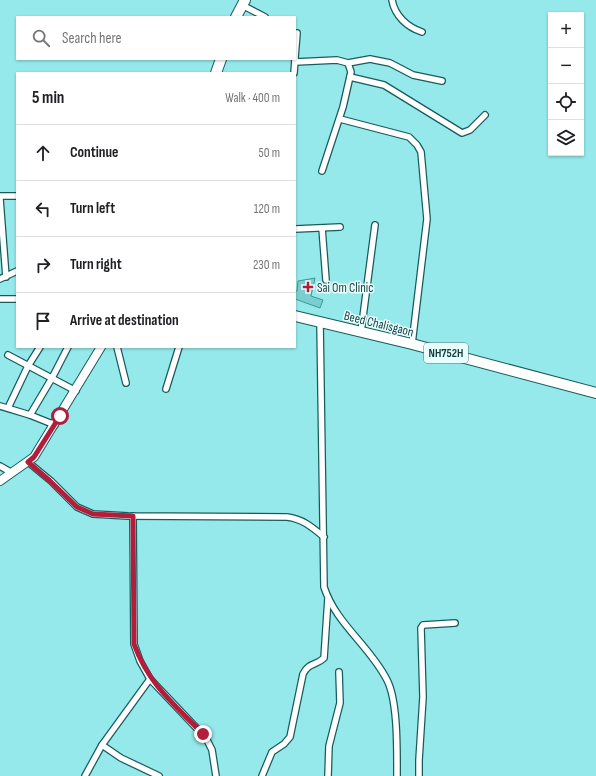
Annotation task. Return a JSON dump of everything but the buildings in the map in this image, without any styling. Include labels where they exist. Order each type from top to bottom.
[{"type":"highway","points":[[237,16],[244,3]]},
{"type":"highway","points":[[216,72],[221,60]]},
{"type":"highway","name":"Beed Chalisgaon","points":[[296,316],[412,344],[596,393]]},
{"type":"street","points":[[392,0],[396,14],[408,25],[422,32]]},
{"type":"street","points":[[244,3],[264,16]]},
{"type":"street","points":[[296,33],[296,46]]},
{"type":"street","points":[[294,72],[295,60],[337,60],[348,63],[360,59],[390,63],[413,75],[442,81]]},
{"type":"street","points":[[322,170],[340,119],[351,72],[348,63]]},
{"type":"street","points":[[350,77],[384,85],[462,133],[470,130],[485,115]]},
{"type":"street","points":[[340,119],[409,137],[417,145],[421,152],[427,220],[412,344]]},
{"type":"street","points":[[0,196],[16,196]]},
{"type":"street","points":[[0,199],[6,276]]},
{"type":"street","points":[[362,332],[375,225]]},
{"type":"street","points":[[296,229],[340,227]]},
{"type":"street","points":[[322,228],[326,280]]},
{"type":"street","points":[[0,280],[16,271]]},
{"type":"street","points":[[0,299],[16,299]]},
{"type":"street","points":[[320,322],[324,587],[334,609],[388,681],[393,701],[397,776]]},
{"type":"street","points":[[8,408],[28,366],[39,348]]},
{"type":"street","points":[[30,414],[52,378],[67,348]]},
{"type":"street","points":[[0,481],[34,457],[76,391],[100,348]]},
{"type":"street","points":[[117,348],[126,383]]},
{"type":"street","points":[[166,389],[180,348]]},
{"type":"street","points":[[8,355],[76,391]]},
{"type":"street","points":[[0,406],[30,414],[55,425]]},
{"type":"street","points":[[28,462],[77,507],[93,514],[133,516],[298,518],[306,522],[324,537]]},
{"type":"street","points":[[0,466],[12,473]]},
{"type":"street","points":[[133,516],[134,644],[140,661],[150,679],[206,738],[212,750],[216,776]]},
{"type":"street","points":[[262,776],[272,752],[284,744],[290,737],[303,674],[309,666],[320,662],[324,658],[328,598]]},
{"type":"street","points":[[419,776],[423,697],[421,628],[423,625],[455,623]]},
{"type":"street","points":[[328,776],[329,746],[340,709],[340,672]]},
{"type":"street","points":[[85,776],[102,745],[150,679]]},
{"type":"street","points":[[102,745],[131,763],[159,776]]},
{"type":"place","name":"Sai Om Clinic","points":[[308,287]]},
{"type":"route","points":[[60,416],[34,457],[28,462],[77,507],[93,514],[133,516],[134,644],[140,661],[150,679],[203,734]]}]
